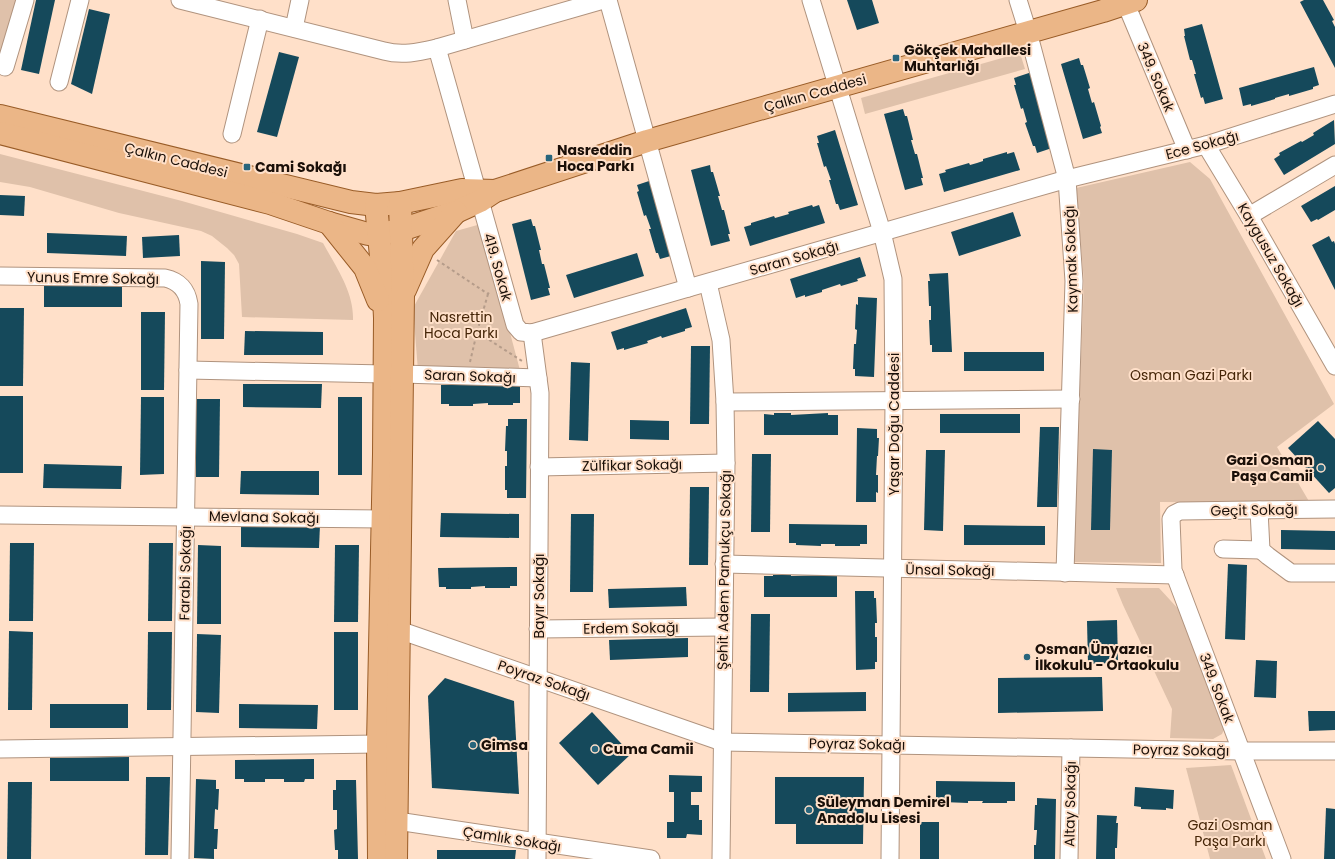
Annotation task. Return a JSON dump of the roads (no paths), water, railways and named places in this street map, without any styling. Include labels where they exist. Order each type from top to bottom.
[{"type":"main road","name":"Çalkın Caddesi","points":[[0,133],[270,202],[329,223],[368,234],[378,234],[401,230],[458,210],[484,194],[647,141],[1028,32],[1099,6],[1131,2]]},
{"type":"main road","name":"Çalkın Caddesi","points":[[0,116],[350,202],[376,205],[400,203],[462,190],[484,194]]},
{"type":"main road","points":[[379,859],[378,744],[383,519],[393,374],[403,294],[400,203]]},
{"type":"main road","points":[[376,205],[383,277],[385,318],[393,374],[399,630],[396,859]]},
{"type":"main road","name":"Çalkın Caddesi","points":[[403,294],[424,249],[458,210]]},
{"type":"main road","points":[[329,223],[365,268],[385,318]]},
{"type":"street","points":[[5,67],[25,0]]},
{"type":"street","points":[[59,82],[80,0]]},
{"type":"street","points":[[184,0],[392,53],[407,54],[437,48],[603,0]]},
{"type":"street","points":[[294,28],[300,0]]},
{"type":"street","points":[[457,0],[465,40]]},
{"type":"street","points":[[608,0],[688,288]]},
{"type":"street","name":"Yaşar Doğu Caddesi","points":[[811,0],[882,232],[893,279],[894,401],[890,859]]},
{"type":"street","name":"Kaymak Sokağı","points":[[1018,0],[1067,179],[1074,281],[1065,573]]},
{"type":"street","name":"349. Sokak","points":[[1131,2],[1187,150]]},
{"type":"street","points":[[232,134],[260,19]]},
{"type":"street","name":"419. Sokak","points":[[437,48],[484,194],[515,325],[526,333]]},
{"type":"street","name":"Ece Sokağı","points":[[1067,179],[1206,145],[1335,104]]},
{"type":"street","name":"Kaygusuz Sokağı","points":[[1206,145],[1249,216],[1335,366]]},
{"type":"street","points":[[1249,216],[1335,165]]},
{"type":"street","name":"Saran Sokağı","points":[[526,333],[708,283],[1067,179]]},
{"type":"street","name":"Yunus Emre Sokağı","points":[[0,276],[166,278],[176,282],[183,288]]},
{"type":"street","name":"Şehit Adem Pamukçu Sokağı","points":[[708,283],[721,340],[725,402],[726,463],[721,859]]},
{"type":"street","name":"Farabi Sokağı","points":[[180,859],[189,304],[187,294],[183,288]]},
{"type":"street","name":"Bayır Sokağı","points":[[526,333],[537,369],[540,394],[537,851]]},
{"type":"street","name":"Saran Sokağı","points":[[188,370],[467,376],[537,369]]},
{"type":"street","points":[[725,402],[1071,398]]},
{"type":"street","name":"Zülfikar Sokağı","points":[[539,467],[726,463]]},
{"type":"street","points":[[1259,510],[1261,550]]},
{"type":"street","name":"Geçit Sokağı","points":[[1174,514],[1180,511],[1335,510]]},
{"type":"street","name":"349. Sokak","points":[[1174,514],[1171,519],[1173,570],[1282,859]]},
{"type":"street","name":"Mevlana Sokağı","points":[[0,515],[383,519]]},
{"type":"street","points":[[1223,549],[1261,550],[1291,573],[1335,573]]},
{"type":"street","name":"Ünsal Sokağı","points":[[724,564],[1176,576]]},
{"type":"street","name":"Erdem Sokağı","points":[[538,629],[724,627]]},
{"type":"street","name":"Poyraz Sokağı","points":[[399,630],[722,742],[1241,752],[1335,751]]},
{"type":"street","points":[[0,749],[378,744]]},
{"type":"street","name":"Altay Sokağı","points":[[1069,859],[1071,748]]},
{"type":"street","name":"Çamlık Sokağı","points":[[397,821],[537,851],[651,859]]},
{"type":"place","name":"Gökçek Mahallesi Muhtarlığı","points":[[896,58]]},
{"type":"place","name":"Nasreddin Hoca Parkı","points":[[549,158]]},
{"type":"place","name":"Cami Sokağı","points":[[247,167]]},
{"type":"place","name":"Gazi Osman Paşa Camii","points":[[1321,468]]},
{"type":"place","name":"Osman Ünyazıcı İlkokulu - Ortaokulu","points":[[1027,657]]},
{"type":"place","name":"Gimsa","points":[[473,745]]},
{"type":"place","name":"Cuma Camii","points":[[595,749]]},
{"type":"place","name":"Süleyman Demirel Anadolu Lisesi","points":[[809,810]]},
{"type":"park label","name":"Nasrettin Hoca Parkı","points":[[461,326]]},
{"type":"park label","name":"Osman Gazi Parkı","points":[[1191,375]]},
{"type":"park label","name":"Gazi Osman Paşa Parkı","points":[[1230,834]]}]
